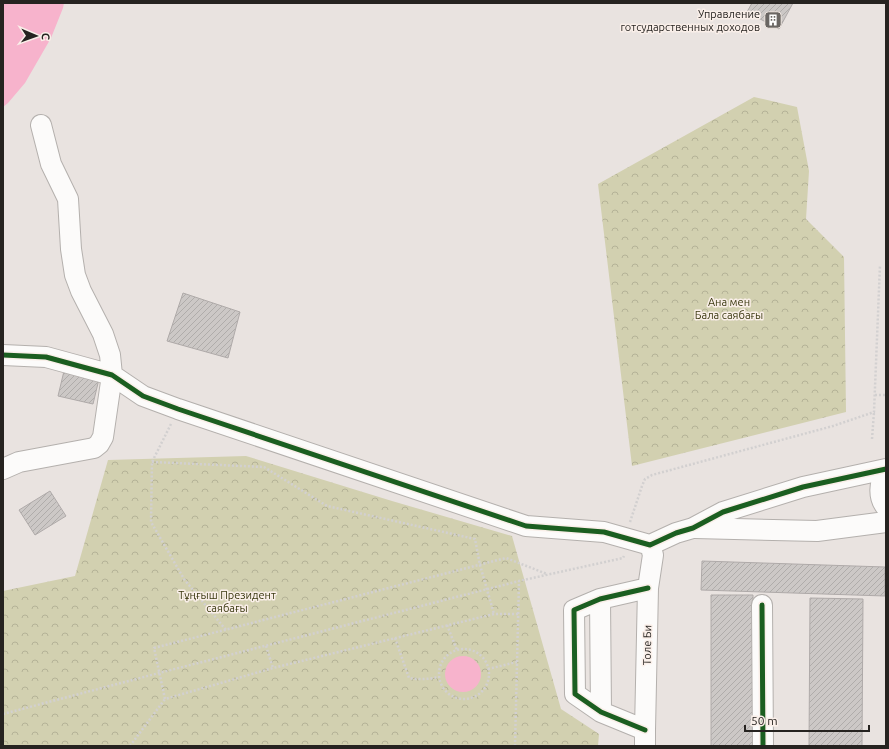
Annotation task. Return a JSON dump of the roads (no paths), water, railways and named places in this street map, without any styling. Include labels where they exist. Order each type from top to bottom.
[{"type":"street","points":[[3,469],[19,462],[94,448],[99,444],[103,437],[112,375],[110,355],[103,334],[81,291],[75,275],[71,249],[68,199],[51,164],[41,125]]},
{"type":"street","points":[[3,355],[46,357],[112,375],[143,396],[178,409],[526,526],[604,532],[650,545],[676,533],[693,528],[723,512],[803,488],[886,469]]},
{"type":"street","points":[[886,473],[881,485],[880,495],[886,507]]},
{"type":"street","points":[[693,528],[817,531],[886,522]]},
{"type":"street","name":"Толе Би","points":[[645,738],[648,588],[653,556],[650,545]]},
{"type":"street","points":[[645,738],[574,694],[574,610],[600,598],[648,588]]},
{"type":"street","points":[[600,598],[601,712]]},
{"type":"street","points":[[762,605],[763,746]]},
{"type":"place","name":"Управление готсударственных доходов","points":[[773,20]]},
{"type":"park label","name":"Ана мен Бала саябағы","points":[[729,308]]},
{"type":"park label","name":"Тұңғыш Президент саябағы","points":[[227,601]]}]
